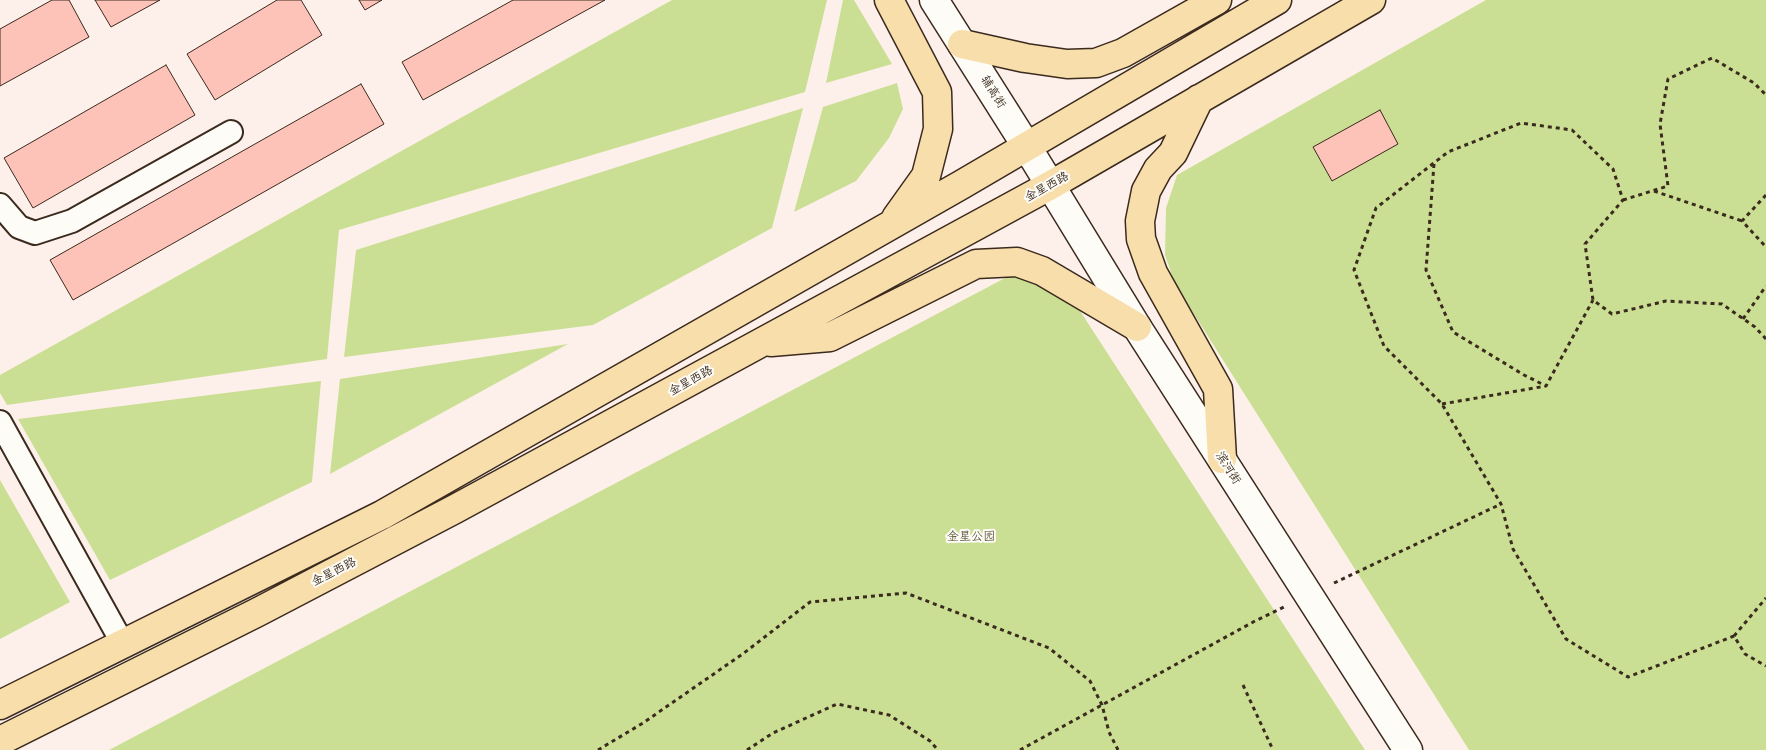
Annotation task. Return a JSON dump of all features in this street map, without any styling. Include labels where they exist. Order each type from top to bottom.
[{"type":"main road","points":[[889,0],[937,92],[938,129],[926,176],[892,225]]},
{"type":"main road","points":[[962,44],[1025,58],[1067,64],[1096,63],[1124,53],[1217,0]]},
{"type":"main road","points":[[0,705],[382,515],[1028,147],[1276,0]]},
{"type":"main road","name":"金星西路","points":[[0,740],[258,612],[455,509],[1051,185],[1371,0]]},
{"type":"main road","points":[[1199,99],[1173,153],[1158,170],[1146,191],[1140,221],[1140,239],[1153,273],[1218,389],[1222,459]]},
{"type":"main road","points":[[759,344],[830,337],[976,264],[1017,262],[1042,271],[1137,327]]},
{"type":"street","name":"辅高街","points":[[934,0],[1051,185]]},
{"type":"street","points":[[0,205],[19,227],[35,233],[72,221],[231,132]]},
{"type":"street","name":"滨河街","points":[[1051,185],[1137,327],[1408,750]]},
{"type":"street","points":[[0,422],[123,644]]},
{"type":"path","points":[[1546,386],[1593,300],[1585,244],[1623,200],[1668,186],[1660,124],[1668,79],[1712,58],[1754,82],[1766,95]]},
{"type":"path","points":[[1623,200],[1613,169],[1572,130],[1521,123],[1448,152],[1376,208],[1354,270],[1384,346],[1442,404],[1501,504],[1512,549],[1566,639],[1628,677],[1734,636],[1766,598]]},
{"type":"path","points":[[1434,163],[1426,270],[1453,332],[1524,375],[1546,386]]},
{"type":"path","points":[[1654,191],[1742,221],[1766,247]]},
{"type":"path","points":[[1742,221],[1766,195]]},
{"type":"path","points":[[1743,319],[1766,286]]},
{"type":"path","points":[[1593,300],[1612,314],[1666,301],[1722,304],[1755,327],[1766,339]]},
{"type":"path","points":[[1442,404],[1546,386]]},
{"type":"path","points":[[1020,750],[1255,621],[1501,504]]},
{"type":"path","points":[[598,750],[643,723],[744,652],[810,602],[906,593],[1049,648],[1090,681],[1102,705],[1109,732],[1118,750]]},
{"type":"path","points":[[1734,636],[1745,654],[1766,666]]},
{"type":"path","points":[[1243,685],[1273,750]]},
{"type":"path","points":[[747,750],[773,733],[838,704],[889,715],[930,740],[938,750]]},
{"type":"green space","points":[[672,0],[827,0],[805,92],[339,230],[327,359],[7,405],[0,393],[0,375]]},
{"type":"green space","points":[[843,0],[854,0],[892,64],[826,83]]},
{"type":"green space","points":[[1486,0],[1766,0],[1766,750],[1469,750],[1175,284],[1165,255],[1166,208],[1177,175]]},
{"type":"green space","points":[[897,83],[903,109],[889,138],[856,181],[794,212],[823,107]]},
{"type":"green space","points":[[803,108],[772,228],[593,325],[344,357],[356,250]]},
{"type":"green space","name":"金星公园","points":[[1045,257],[1365,750],[109,750]]},
{"type":"green space","points":[[568,344],[330,474],[340,379]]},
{"type":"green space","points":[[321,381],[312,482],[110,580],[18,419]]},
{"type":"green space","points":[[0,480],[70,602],[0,639]]},
{"type":"building","points":[[52,0],[69,0],[89,37],[0,86],[0,29]]},
{"type":"building","points":[[95,0],[160,0],[111,27]]},
{"type":"building","points":[[277,0],[301,0],[322,35],[215,100],[187,54]]},
{"type":"building","points":[[359,0],[382,0],[365,10]]},
{"type":"building","points":[[513,0],[605,0],[423,100],[402,62]]},
{"type":"building","points":[[166,65],[195,115],[33,208],[4,158]]},
{"type":"building","points":[[361,84],[384,124],[73,300],[50,260]]},
{"type":"building","points":[[1380,110],[1398,144],[1332,181],[1313,147]]}]
